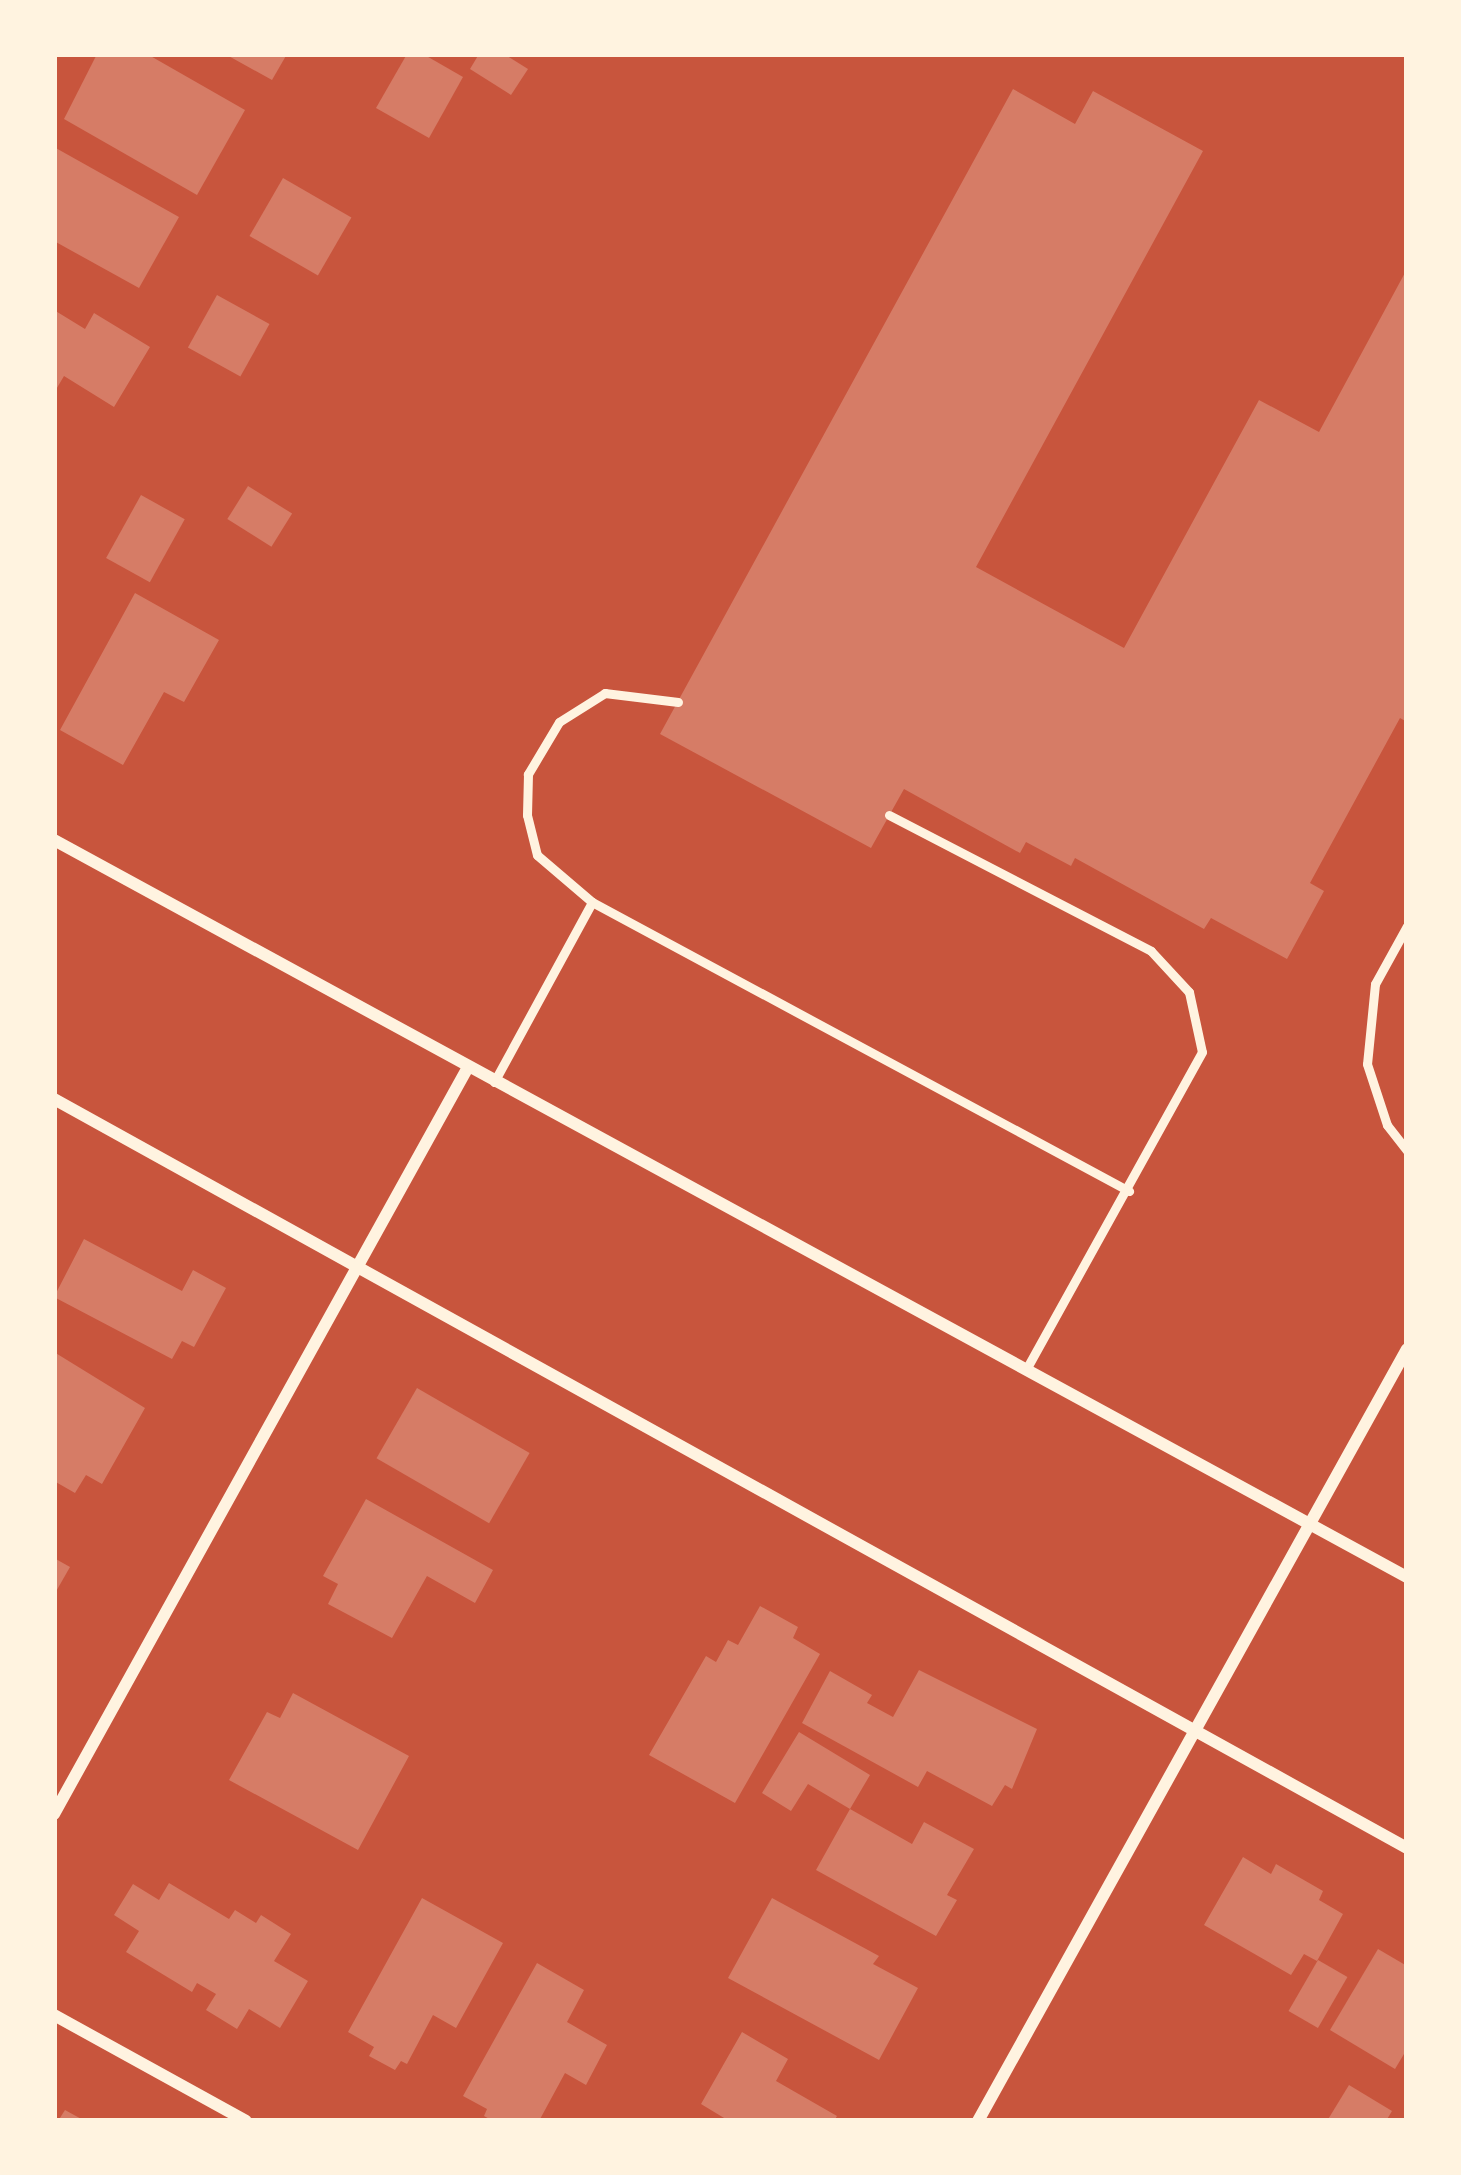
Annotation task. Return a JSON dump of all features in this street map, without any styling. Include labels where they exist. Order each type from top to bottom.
[{"type":"street","points":[[54,840],[1407,1577]]},
{"type":"street","points":[[54,1814],[467,1069]]},
{"type":"street","points":[[54,1099],[1407,1848]]},
{"type":"street","points":[[978,2121],[1407,1349]]},
{"type":"street","points":[[54,2015],[246,2121]]},
{"type":"lane","points":[[678,702],[605,693],[559,722],[528,774],[526,815],[537,856],[592,902],[1129,1191]]},
{"type":"lane","points":[[889,815],[1151,951],[1189,992],[1202,1052],[1026,1370]]},
{"type":"lane","points":[[494,1082],[592,902]]},
{"type":"lane","points":[[1407,926],[1375,984],[1367,1064],[1387,1125],[1407,1151]]},
{"type":"building","points":[[97,54],[147,54],[245,110],[197,195],[64,119]]},
{"type":"building","points":[[225,54],[287,54],[272,80]]},
{"type":"building","points":[[407,54],[423,54],[463,77],[429,138],[376,108]]},
{"type":"building","points":[[479,54],[504,54],[528,69],[511,95],[470,69]]},
{"type":"building","points":[[1013,89],[1075,124],[1093,91],[1203,151],[976,567],[1124,648],[1259,400],[1319,432],[1407,269],[1407,722],[1400,718],[1310,883],[1324,891],[1287,959],[1211,918],[1204,929],[1075,858],[1071,866],[1026,842],[1020,853],[904,789],[871,848],[660,734]]},
{"type":"building","points":[[54,147],[179,217],[139,288],[54,241]]},
{"type":"building","points":[[283,178],[351,218],[318,276],[250,236]]},
{"type":"building","points":[[217,295],[269,324],[240,377],[188,347]]},
{"type":"building","points":[[54,310],[85,329],[94,313],[150,347],[114,407],[64,376],[54,393]]},
{"type":"building","points":[[248,486],[292,514],[271,547],[227,519]]},
{"type":"building","points":[[141,495],[185,519],[150,582],[106,558]]},
{"type":"building","points":[[135,593],[219,640],[184,702],[164,692],[123,765],[60,730]]},
{"type":"building","points":[[84,1239],[182,1291],[193,1270],[226,1288],[194,1347],[182,1341],[172,1359],[54,1297]]},
{"type":"building","points":[[54,1352],[145,1408],[102,1484],[86,1475],[75,1493],[54,1481]]},
{"type":"building","points":[[417,1388],[530,1453],[489,1523],[376,1458]]},
{"type":"building","points":[[366,1499],[493,1570],[475,1603],[427,1576],[392,1638],[328,1604],[338,1584],[323,1576]]},
{"type":"building","points":[[54,1558],[70,1567],[54,1595]]},
{"type":"building","points":[[760,1606],[798,1627],[793,1638],[820,1654],[735,1803],[649,1755],[706,1656],[716,1662],[728,1640],[738,1645]]},
{"type":"building","points":[[919,1670],[1037,1729],[1012,1789],[1005,1785],[992,1806],[927,1771],[918,1787],[802,1723],[830,1671],[872,1695],[867,1703],[893,1717]]},
{"type":"building","points":[[293,1693],[409,1756],[358,1850],[229,1780],[267,1712],[280,1718]]},
{"type":"building","points":[[799,1732],[870,1775],[850,1809],[808,1784],[791,1811],[762,1793]]},
{"type":"building","points":[[850,1809],[912,1844],[924,1822],[974,1849],[947,1895],[957,1900],[936,1936],[816,1870]]},
{"type":"building","points":[[1243,1857],[1271,1874],[1276,1864],[1323,1891],[1319,1900],[1343,1914],[1317,1961],[1304,1954],[1291,1975],[1204,1925]]},
{"type":"building","points":[[169,1883],[229,1919],[235,1910],[256,1923],[261,1915],[291,1934],[274,1961],[308,1981],[280,2028],[249,2009],[237,2029],[206,2010],[216,1994],[197,1983],[192,1992],[126,1952],[139,1931],[114,1915],[133,1884],[159,1900]]},
{"type":"building","points":[[422,1898],[503,1943],[456,2028],[433,2015],[407,2064],[401,2061],[395,2070],[369,2056],[374,2047],[348,2032]]},
{"type":"building","points":[[772,1898],[879,1956],[873,1964],[918,1988],[879,2060],[728,1978]]},
{"type":"building","points":[[1378,1949],[1407,1966],[1407,2049],[1395,2069],[1330,2030]]},
{"type":"building","points":[[1318,1960],[1347,1977],[1318,2028],[1288,2011]]},
{"type":"building","points":[[537,1963],[584,1990],[567,2022],[607,2045],[586,2085],[565,2073],[539,2121],[493,2121],[484,2116],[487,2109],[463,2096]]},
{"type":"building","points":[[742,2032],[788,2059],[776,2081],[837,2116],[834,2121],[729,2121],[701,2104]]},
{"type":"building","points":[[1349,2085],[1392,2111],[1386,2121],[1327,2121]]},
{"type":"building","points":[[65,2110],[85,2121],[58,2121]]}]
